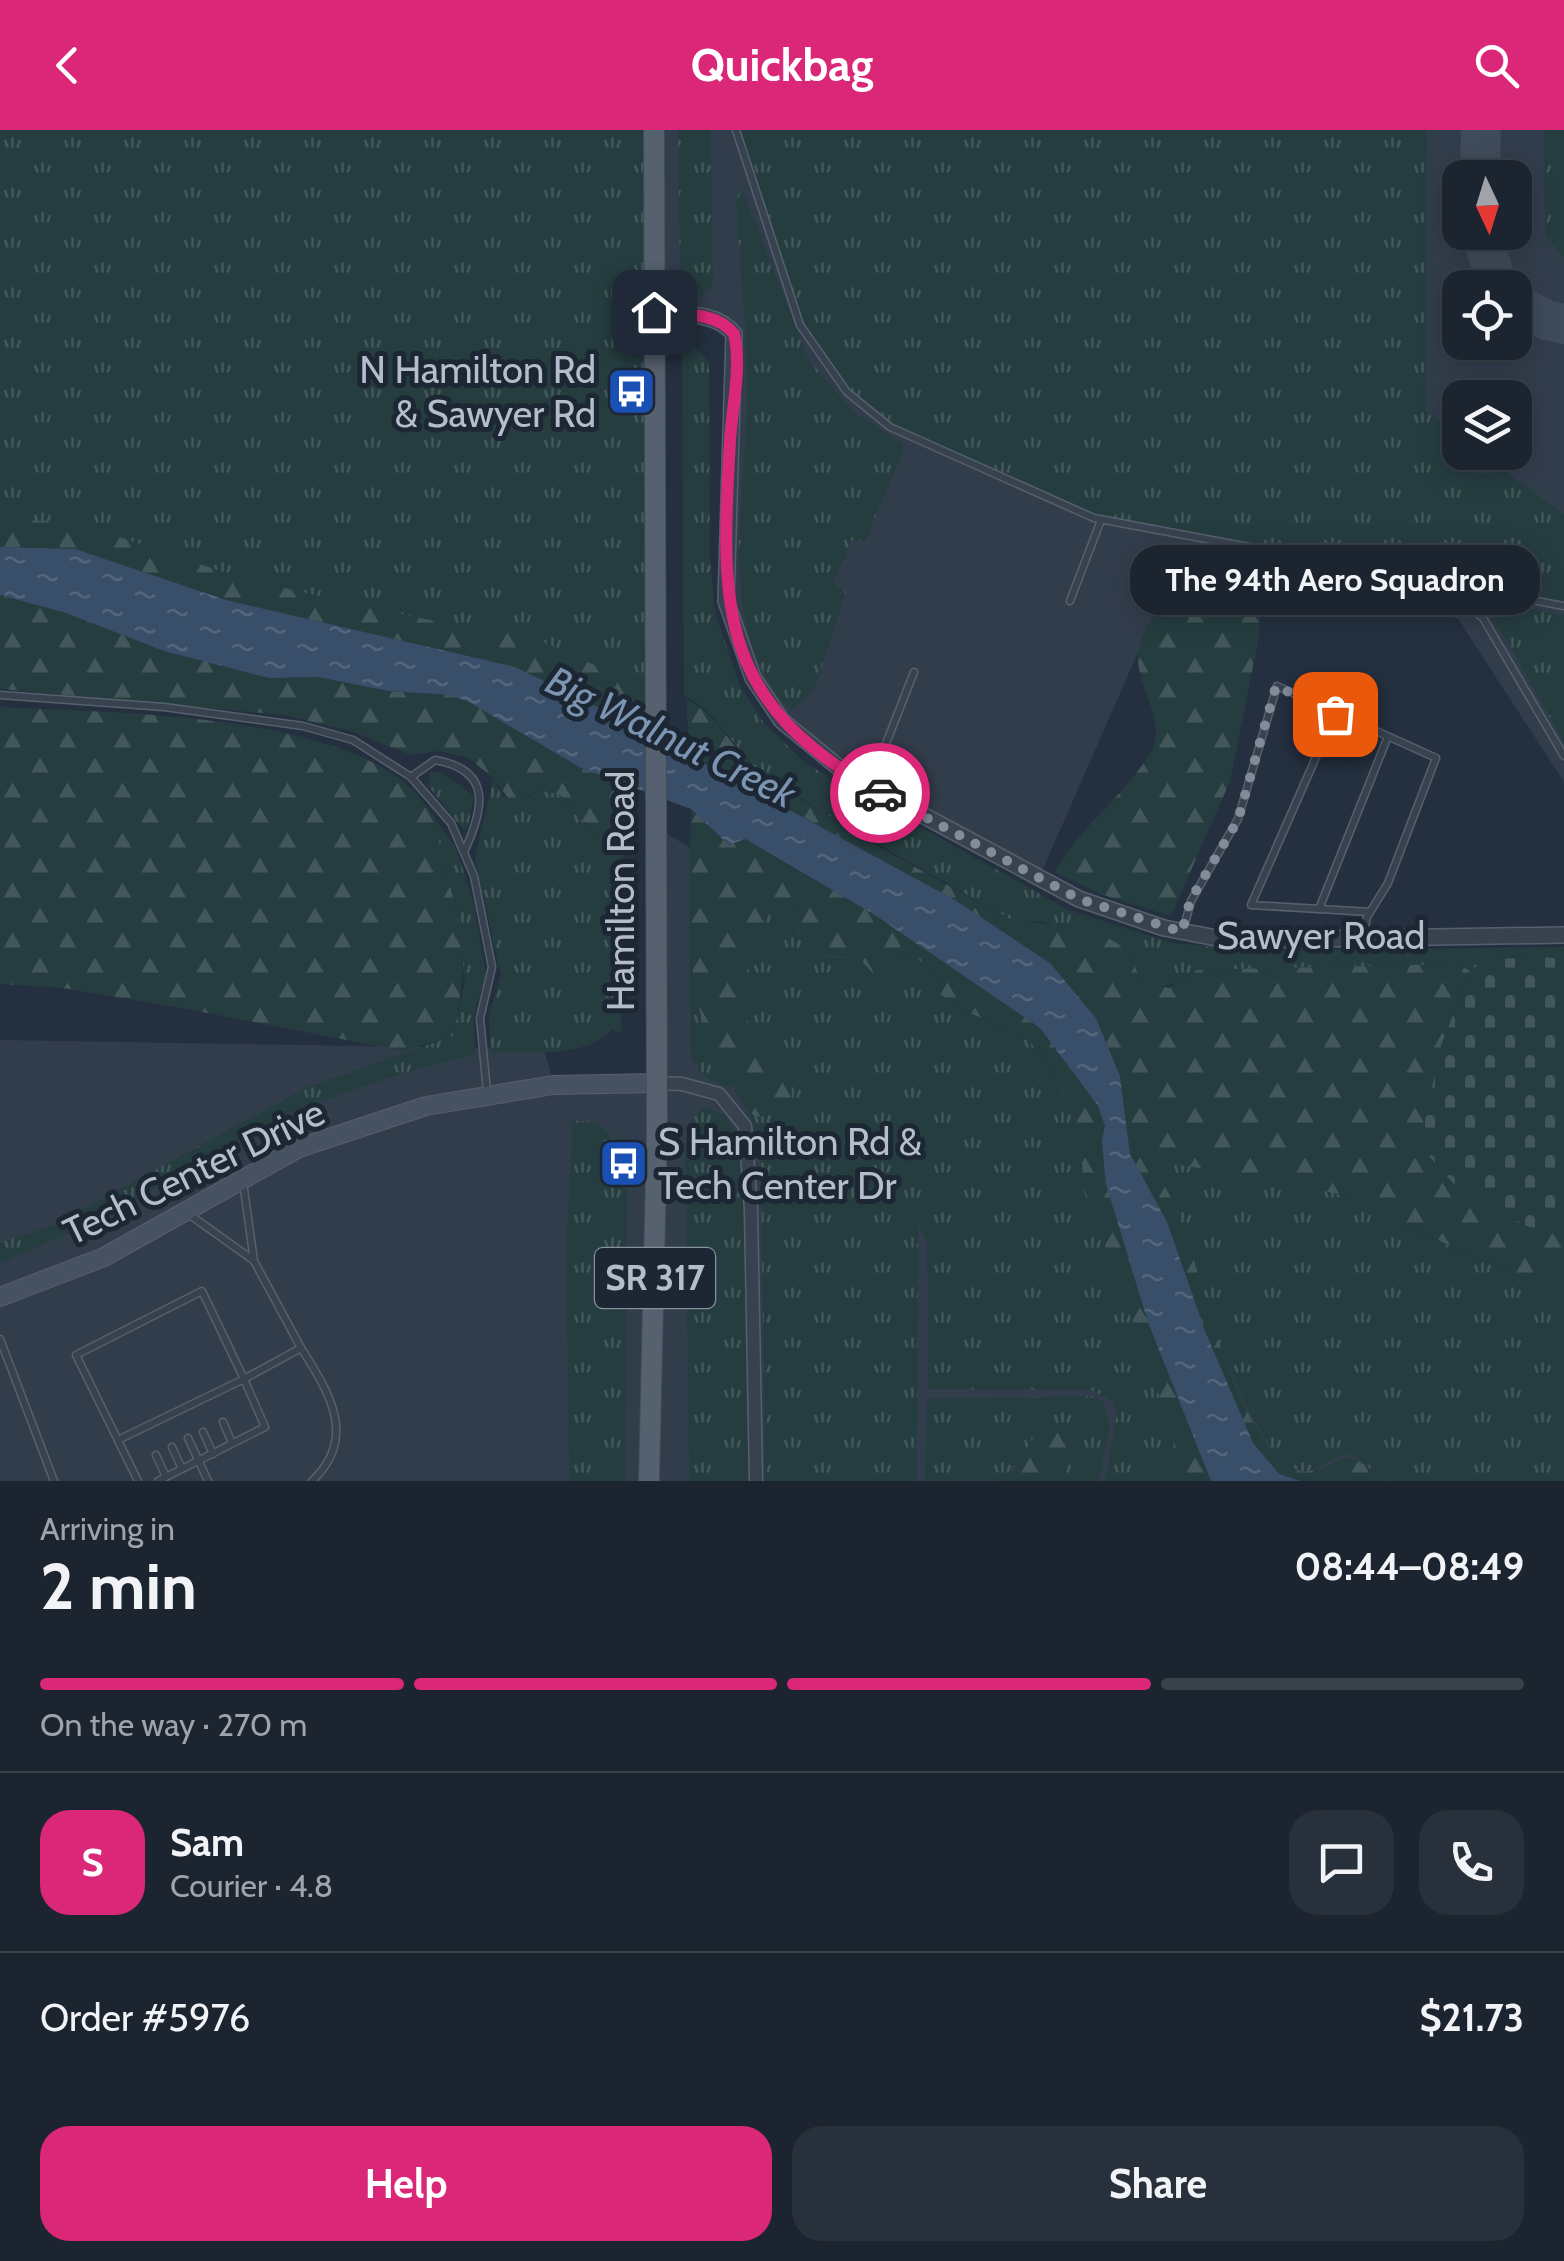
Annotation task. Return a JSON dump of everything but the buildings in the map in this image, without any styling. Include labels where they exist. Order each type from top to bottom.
[{"type":"main road","name":"Hamilton Road","points":[[653,1478],[654,130]]},
{"type":"main road","name":"Tech Center Drive","points":[[0,1297],[104,1257],[299,1148],[426,1106],[488,1093],[589,1083],[656,1083]]},
{"type":"street","name":"Sawyer Road","points":[[654,312],[721,321],[734,334],[725,567],[734,632],[753,678],[782,721],[824,760],[1079,899],[1182,932],[1222,939],[1564,935]]},
{"type":"street","points":[[656,1083],[682,1084],[719,1094],[745,1126],[750,1168],[756,1481]]},
{"type":"lane","points":[[736,130],[800,325],[847,392],[890,427],[1101,520],[1564,606]]},
{"type":"lane","points":[[1070,601],[1101,520]]},
{"type":"lane","points":[[1437,582],[1483,618],[1564,756]]},
{"type":"lane","points":[[862,783],[885,746],[914,672]]},
{"type":"lane","points":[[1182,932],[1190,901],[1238,820],[1276,686],[1436,758],[1388,883],[1370,912],[1363,939]]},
{"type":"lane","points":[[0,695],[164,707],[303,726],[353,740],[412,777],[450,822],[474,876],[492,968],[480,1018],[488,1093]]},
{"type":"lane","points":[[1335,714],[1251,905],[1370,912]]},
{"type":"lane","points":[[1319,909],[1387,738]]},
{"type":"lane","points":[[412,777],[436,760],[457,764],[472,776],[480,792],[479,809],[464,854]]},
{"type":"lane","points":[[243,1179],[254,1261],[333,1399],[337,1434],[324,1470],[312,1481]]},
{"type":"lane","points":[[184,1211],[254,1261]]},
{"type":"lane","points":[[138,1481],[76,1355],[202,1291],[265,1427],[162,1479],[156,1454]]},
{"type":"lane","points":[[0,1340],[54,1481]]},
{"type":"lane","points":[[118,1440],[162,1424],[177,1412],[301,1348]]},
{"type":"lane","points":[[210,1396],[214,1404]]},
{"type":"lane","points":[[192,1405],[195,1414]]},
{"type":"lane","points":[[177,1412],[181,1421]]},
{"type":"lane","points":[[223,1422],[232,1444]]},
{"type":"lane","points":[[203,1432],[213,1454]]},
{"type":"lane","points":[[188,1438],[208,1481]]},
{"type":"lane","points":[[172,1447],[182,1469]]},
{"type":"lane","points":[[40,1481],[49,1470]]},
{"type":"shaded area","points":[[654,130],[1564,130],[1564,782],[1458,619],[1338,577],[1217,554],[1157,609],[1039,878],[862,783],[782,721],[734,632],[728,327],[654,312]]},
{"type":"shaded area","points":[[656,827],[929,993],[1564,1481],[0,1481],[0,1040],[544,1049],[554,1085],[655,1083]]},
{"type":"green space","points":[[0,130],[654,130],[655,726],[529,657],[0,534]]},
{"type":"green space","points":[[678,130],[711,130],[713,285],[703,295],[690,294],[680,279]]},
{"type":"green space","points":[[736,130],[1427,130],[1426,410],[1442,423],[1442,470],[1503,470],[1564,514],[1564,606],[1094,518],[890,427],[847,392],[800,325]]},
{"type":"green space","points":[[1544,130],[1564,130],[1564,257],[1545,236]]},
{"type":"green space","points":[[742,188],[809,360],[855,413],[903,443],[903,452],[865,542],[853,539],[833,583],[846,592],[814,691],[791,711],[767,678],[751,643],[742,606],[739,527],[747,382],[736,200]]},
{"type":"green space","points":[[694,346],[709,362],[710,558],[715,613],[740,686],[764,723],[806,764],[1071,911],[1173,943],[1257,951],[1564,947],[1564,959],[1503,959],[1470,971],[1458,964],[1197,970],[1171,984],[1150,985],[1142,983],[1131,957],[1042,921],[1017,923],[822,812],[753,766],[707,710],[684,695],[682,354]]},
{"type":"green space","points":[[0,520],[57,521],[93,528],[247,580],[484,632],[528,635],[625,679],[624,720],[515,667],[226,600],[75,549],[0,547]]},
{"type":"green space","points":[[1217,554],[1262,563],[1259,636],[1230,781],[1171,916],[1100,894],[1055,872],[1151,752],[1156,729],[1139,667],[1141,641],[1168,598]]},
{"type":"green space","points":[[0,595],[66,613],[164,651],[269,678],[318,677],[388,691],[450,695],[469,702],[581,768],[625,785],[623,856],[613,854],[560,795],[540,790],[513,804],[491,776],[467,757],[439,751],[411,755],[351,731],[284,715],[0,689]]},
{"type":"green space","points":[[1481,600],[1564,615],[1564,743],[1509,644],[1481,606]]},
{"type":"green space","points":[[686,699],[716,722],[757,768],[819,811],[1017,923],[1068,927],[1117,943],[1129,956],[1142,983],[1169,988],[1197,970],[1458,964],[1470,971],[1441,1046],[1548,1234],[1564,1233],[1564,1284],[1536,1281],[1476,1258],[1340,1194],[1149,1159],[1175,1206],[1223,1353],[1257,1428],[1278,1456],[1302,1472],[1349,1458],[1385,1481],[1300,1481],[1279,1474],[1253,1443],[1205,1331],[1167,1222],[1130,1154],[1120,1076],[1096,1018],[1050,963],[955,900],[690,755]]},
{"type":"green space","points":[[0,707],[229,723],[347,751],[394,775],[430,813],[457,915],[462,973],[453,1036],[404,1051],[63,988],[0,984]]},
{"type":"green space","points":[[430,772],[441,772],[474,796],[468,827],[463,829],[429,787]]},
{"type":"green space","points":[[493,780],[503,797],[528,798],[540,790],[560,795],[613,854],[623,856],[621,1033],[612,1029],[601,1039],[572,1049],[491,1053],[489,1015],[501,975],[475,858]]},
{"type":"green space","points":[[427,807],[456,848],[473,901],[486,973],[474,1016],[475,1055],[403,1073],[289,1113],[102,1219],[0,1263],[0,1243],[56,1224],[307,1087],[453,1036],[465,981],[456,905]]},
{"type":"green space","points":[[691,809],[729,845],[744,839],[875,915],[1040,1028],[1098,1106],[1105,1126],[1102,1141],[1106,1184],[1148,1322],[1211,1481],[1167,1481],[1176,1431],[1158,1392],[1084,1188],[1080,1141],[1066,1098],[1045,1058],[1026,1038],[954,1006],[941,994],[935,972],[910,953],[899,952],[895,967],[879,980],[859,958],[811,948],[800,931],[793,902],[783,898],[755,929],[744,1003],[752,1040],[791,1081],[793,1109],[760,1117],[749,1113],[711,1047],[697,998],[690,918]]},
{"type":"green space","points":[[783,898],[793,902],[798,931],[827,958],[859,958],[880,980],[898,952],[910,953],[935,972],[941,994],[954,1006],[1026,1038],[1045,1058],[1066,1098],[1080,1141],[1084,1188],[1158,1392],[1176,1431],[1167,1481],[1105,1481],[1117,1413],[1113,1401],[1091,1390],[928,1389],[927,1242],[918,1225],[917,1481],[765,1481],[761,1166],[749,1113],[760,1117],[791,1081],[752,1040],[744,1003],[755,929]]},
{"type":"green space","points":[[689,934],[703,1024],[735,1089],[703,1075],[691,1057]]},
{"type":"green space","points":[[1534,956],[1564,959],[1564,1233],[1548,1234],[1524,1225],[1454,1184],[1430,1157],[1422,1134],[1441,1046],[1470,971],[1484,961]]},
{"type":"green space","points":[[705,1107],[726,1116],[743,1146],[750,1481],[689,1481],[685,1146],[692,1119]]},
{"type":"green space","points":[[573,1120],[597,1123],[615,1142],[625,1138],[627,1148],[626,1481],[569,1481],[566,1244]]},
{"type":"green space","points":[[1155,1156],[1275,1176],[1321,1188],[1506,1270],[1564,1284],[1564,1481],[1389,1481],[1351,1455],[1311,1470],[1289,1467],[1272,1449],[1232,1373],[1148,1159]]},
{"type":"green space","points":[[1093,1396],[1103,1401],[1110,1425],[1099,1481],[1065,1481],[1068,1443],[1025,1454],[1001,1480],[925,1481],[927,1399]]},
{"type":"green space","points":[[1052,1430],[1063,1434],[1068,1443],[1065,1481],[998,1481],[1014,1469],[1037,1432]]},
{"type":"water","points":[[0,547],[75,549],[226,600],[515,667],[624,720],[955,900],[1050,963],[1096,1018],[1120,1076],[1130,1154],[1167,1222],[1205,1331],[1253,1443],[1279,1474],[1300,1481],[1211,1481],[1148,1322],[1106,1184],[1102,1141],[1105,1126],[1098,1106],[1040,1028],[875,915],[745,839],[729,845],[691,809],[581,768],[469,702],[450,695],[388,691],[318,677],[269,678],[164,651],[66,613],[0,595]]},
{"type":"taxiway","points":[[1480,160],[1481,130]]},
{"type":"taxiway","points":[[1486,250],[1493,270]]},
{"type":"taxiway","points":[[1532,312],[1564,324]]},
{"type":"way so far","points":[[880,793],[1079,899],[1182,932],[1190,901],[1238,820],[1276,686],[1335,714]]},
{"type":"place","name":"N Hamilton Rd & Sawyer Rd","points":[[631,392]]},
{"type":"place","name":"The 94th Aero Squadron","points":[[1335,714]]},
{"type":"place","name":"S Hamilton Rd & Tech Center Dr","points":[[623,1164]]},
{"type":"route","points":[[654,312],[721,321],[734,334],[726,601],[753,678],[801,741],[824,760],[880,793]]},
{"type":"water label","name":"Big Walnut Creek","points":[[671,737]]}]
